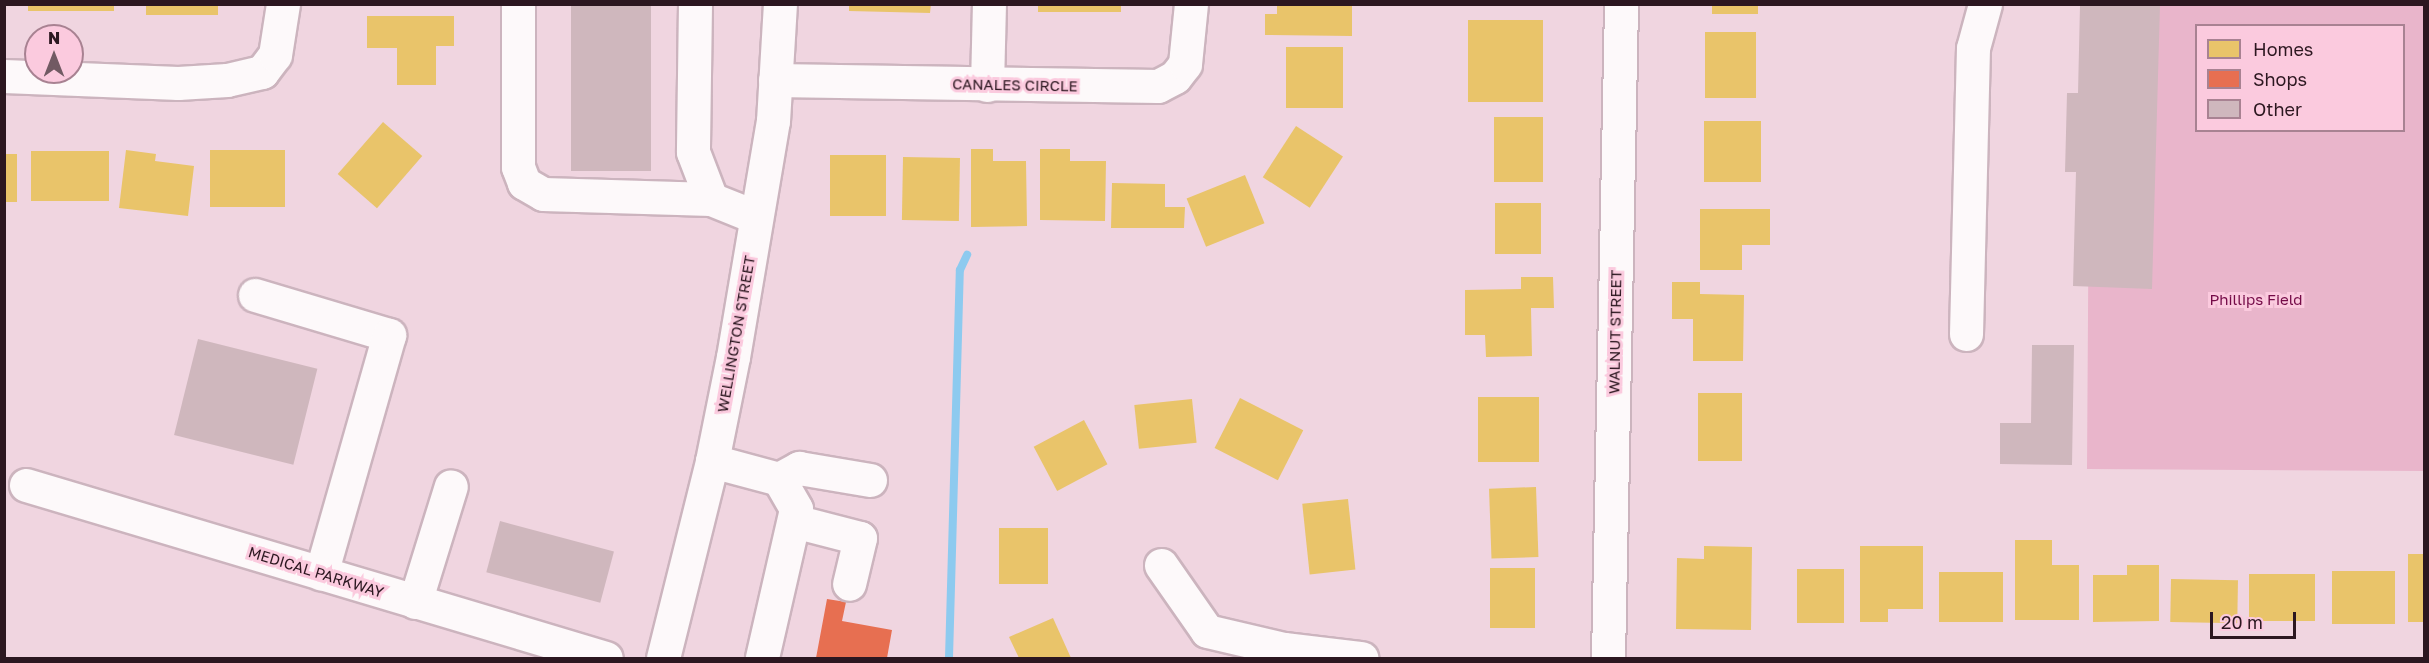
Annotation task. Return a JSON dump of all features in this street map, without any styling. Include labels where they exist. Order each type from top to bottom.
[{"type":"street","points":[[4,76],[178,83],[227,80],[262,72],[275,55],[283,4]]},
{"type":"street","points":[[518,4],[518,167],[524,183],[543,194],[711,199],[756,217]]},
{"type":"street","points":[[695,4],[693,152],[711,199]]},
{"type":"street","name":"WELLINGTON STREET","points":[[663,658],[712,462],[756,217],[772,120],[780,4]]},
{"type":"street","points":[[987,85],[989,4]]},
{"type":"street","name":"CANALES CIRCLE","points":[[775,80],[1158,86],[1175,77],[1185,64],[1191,4]]},
{"type":"street","name":"WALNUT STREET","points":[[1608,658],[1621,4]]},
{"type":"street","points":[[1966,334],[1973,48],[1985,4]]},
{"type":"street","points":[[255,295],[388,335],[321,573]]},
{"type":"street","points":[[712,462],[779,479],[799,468],[870,480]]},
{"type":"street","points":[[762,658],[796,509],[779,479]]},
{"type":"street","name":"MEDICAL PARKWAY","points":[[26,485],[606,658]]},
{"type":"street","points":[[415,602],[451,486]]},
{"type":"street","points":[[794,521],[861,538],[849,585]]},
{"type":"street","points":[[1161,565],[1207,631],[1284,649],[1361,658]]},
{"type":"green space","name":"Phillips Field","points":[[2090,5],[2424,5],[2424,471],[2087,469]]},
{"type":"building: Homes","points":[[28,4],[114,4],[114,11],[28,11]]},
{"type":"building: Homes","points":[[146,4],[218,4],[218,15],[146,15]]},
{"type":"building: Homes","points":[[849,4],[931,4],[930,13],[849,11]]},
{"type":"building: Homes","points":[[1038,4],[1121,4],[1121,12],[1038,12]]},
{"type":"building: Homes","points":[[1277,4],[1352,4],[1352,36],[1265,35],[1265,14],[1277,14]]},
{"type":"building: Homes","points":[[1712,4],[1758,4],[1758,14],[1712,14]]},
{"type":"building: Homes","points":[[367,16],[454,16],[454,46],[436,46],[436,85],[397,85],[397,48],[367,48]]},
{"type":"building: Homes","points":[[1468,20],[1543,20],[1543,102],[1468,102]]},
{"type":"building: Homes","points":[[1705,32],[1756,32],[1756,98],[1705,98]]},
{"type":"building: Homes","points":[[1286,47],[1343,47],[1343,108],[1286,108]]},
{"type":"building: Homes","points":[[1494,117],[1543,117],[1543,182],[1494,182]]},
{"type":"building: Homes","points":[[1704,121],[1761,121],[1761,182],[1704,182]]},
{"type":"building: Homes","points":[[383,122],[422,156],[377,208],[338,174]]},
{"type":"building: Homes","points":[[1296,126],[1343,156],[1310,208],[1263,177]]},
{"type":"building: Homes","points":[[971,149],[993,149],[993,161],[1026,161],[1027,226],[971,227]]},
{"type":"building: Homes","points":[[1040,149],[1070,149],[1070,161],[1106,161],[1105,221],[1040,220]]},
{"type":"building: Homes","points":[[126,150],[156,154],[155,161],[194,166],[188,216],[119,208]]},
{"type":"building: Homes","points":[[210,150],[285,150],[285,207],[210,207]]},
{"type":"building: Homes","points":[[31,151],[109,151],[109,201],[31,201]]},
{"type":"building: Homes","points":[[4,154],[17,154],[17,202],[4,202]]},
{"type":"building: Homes","points":[[830,155],[886,155],[886,216],[830,216]]},
{"type":"building: Homes","points":[[903,157],[960,158],[959,221],[902,220]]},
{"type":"building: Homes","points":[[1245,175],[1264,223],[1206,247],[1187,199]]},
{"type":"building: Homes","points":[[1112,183],[1165,184],[1165,207],[1185,207],[1184,228],[1111,228]]},
{"type":"building: Homes","points":[[1495,203],[1541,203],[1541,254],[1495,254]]},
{"type":"building: Homes","points":[[1700,209],[1770,209],[1770,245],[1742,245],[1742,270],[1700,270]]},
{"type":"building: Homes","points":[[1521,277],[1553,277],[1554,308],[1531,308],[1532,356],[1486,357],[1485,335],[1465,335],[1465,290],[1521,289]]},
{"type":"building: Homes","points":[[1672,282],[1700,282],[1700,294],[1744,295],[1743,361],[1693,361],[1693,319],[1672,319]]},
{"type":"building: Homes","points":[[1698,393],[1742,393],[1742,461],[1698,461]]},
{"type":"building: Homes","points":[[1478,397],[1539,397],[1539,462],[1478,462]]},
{"type":"building: Homes","points":[[1240,398],[1303,430],[1278,480],[1215,448]]},
{"type":"building: Homes","points":[[1192,399],[1197,443],[1139,449],[1134,405]]},
{"type":"building: Homes","points":[[1084,420],[1107,464],[1057,491],[1034,447]]},
{"type":"building: Homes","points":[[1536,487],[1538,557],[1491,559],[1489,489]]},
{"type":"building: Homes","points":[[1348,499],[1355,570],[1310,574],[1302,504]]},
{"type":"building: Homes","points":[[999,528],[1048,528],[1048,584],[999,584]]},
{"type":"building: Homes","points":[[2015,540],[2052,540],[2052,565],[2079,565],[2079,620],[2015,620]]},
{"type":"building: Homes","points":[[1704,546],[1752,547],[1751,630],[1676,629],[1677,558],[1704,559]]},
{"type":"building: Homes","points":[[1860,546],[1923,546],[1923,609],[1888,609],[1888,622],[1860,622]]},
{"type":"building: Homes","points":[[2408,554],[2424,554],[2424,622],[2408,622]]},
{"type":"building: Homes","points":[[2127,565],[2159,565],[2159,621],[2093,622],[2093,575],[2127,575]]},
{"type":"building: Homes","points":[[1490,568],[1535,568],[1535,628],[1490,628]]},
{"type":"building: Homes","points":[[1797,569],[1844,569],[1844,623],[1797,623]]},
{"type":"building: Homes","points":[[2332,571],[2395,571],[2395,624],[2332,624]]},
{"type":"building: Homes","points":[[1939,572],[2003,572],[2003,622],[1939,622]]},
{"type":"building: Homes","points":[[2249,574],[2315,574],[2315,621],[2249,621]]},
{"type":"building: Homes","points":[[2171,579],[2238,580],[2237,623],[2170,622]]},
{"type":"building: Homes","points":[[1053,618],[1071,658],[1019,658],[1009,637]]},
{"type":"building: Shops","points":[[827,599],[846,602],[842,621],[892,630],[887,658],[816,658]]},
{"type":"building: Other","points":[[571,4],[651,4],[651,171],[571,171]]},
{"type":"building: Other","points":[[2080,5],[2160,5],[2152,289],[2073,286],[2076,172],[2065,172],[2067,93],[2078,93]]},
{"type":"building: Other","points":[[198,339],[317,369],[293,465],[174,435]]},
{"type":"building: Other","points":[[2032,345],[2074,345],[2072,465],[2000,464],[2000,423],[2031,423]]},
{"type":"building: Other","points":[[500,521],[614,552],[600,603],[486,572]]},
{"type":"waterway","points":[[949,658],[960,270],[967,255]]}]
